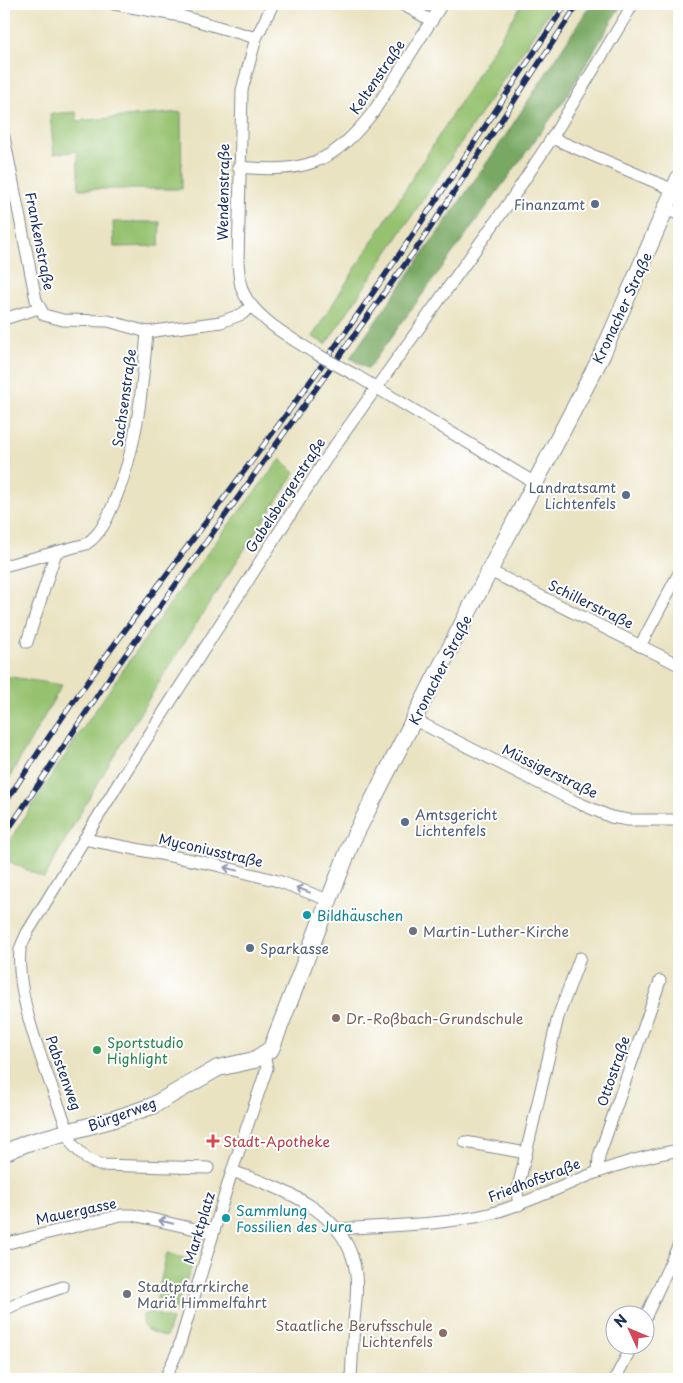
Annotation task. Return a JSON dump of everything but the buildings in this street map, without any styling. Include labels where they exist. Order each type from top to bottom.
[{"type":"street","points":[[114,4],[181,16],[256,38]]},
{"type":"street","name":"Wendenstraße","points":[[273,4],[256,38],[242,90],[238,168],[238,263],[241,286],[252,306],[284,334],[375,388]]},
{"type":"street","points":[[402,4],[432,20]]},
{"type":"street","name":"Keltenstraße","points":[[238,168],[281,170],[298,168],[311,165],[337,150],[362,127],[374,111],[442,4]]},
{"type":"street","name":"Gabelsbergerstraße","points":[[60,879],[280,529],[375,388],[513,197],[552,138],[633,4]]},
{"type":"street","name":"Frankenstraße","points":[[4,137],[39,308],[44,315],[53,319],[108,321],[148,332],[221,322],[242,314],[252,306]]},
{"type":"street","points":[[552,138],[677,184]]},
{"type":"street","name":"Kronacher Straße","points":[[264,1055],[275,1043],[352,841],[602,355],[673,212],[677,184]]},
{"type":"street","points":[[4,319],[39,308]]},
{"type":"street","name":"Sachsenstraße","points":[[4,566],[86,544],[95,538],[105,524],[135,444],[148,332]]},
{"type":"street","points":[[375,388],[535,483]]},
{"type":"street","points":[[27,642],[56,552]]},
{"type":"street","name":"Schillerstraße","points":[[490,570],[679,666]]},
{"type":"street","points":[[640,646],[679,573]]},
{"type":"street","name":"Müssigerstraße","points":[[415,720],[574,802],[611,817],[628,820],[679,820]]},
{"type":"street","name":"Myconiusstraße","points":[[84,839],[240,871],[278,881],[328,900]]},
{"type":"street","name":"Pabstenweg","points":[[60,879],[27,933],[20,949],[20,968],[32,1030],[78,1152],[99,1165],[208,1168]]},
{"type":"street","points":[[519,1205],[518,1192],[526,1153],[558,1017],[580,958]]},
{"type":"street","name":"Ottostraße","points":[[598,1172],[599,1156],[660,981]]},
{"type":"street","points":[[264,1055],[267,1068],[232,1170],[281,1189],[309,1205],[338,1229],[351,1253],[356,1276],[351,1379]]},
{"type":"street","name":"Bürgerweg","points":[[4,1153],[27,1143],[152,1106],[218,1068],[254,1060],[264,1055]]},
{"type":"street","points":[[465,1142],[526,1153]]},
{"type":"street","name":"Friedhofstraße","points":[[338,1229],[464,1220],[519,1205],[598,1172],[654,1155],[679,1150]]},
{"type":"street","name":"Marktplatz","points":[[165,1379],[178,1350],[232,1170]]},
{"type":"street","name":"Mauergasse","points":[[4,1244],[121,1215],[133,1215],[213,1233]]},
{"type":"street","points":[[651,1306],[679,1244]]},
{"type":"street","points":[[4,1310],[63,1287]]},
{"type":"street","points":[[614,1379],[627,1356]]},
{"type":"green space","points":[[522,4],[554,4],[326,344],[312,337]]},
{"type":"green space","points":[[591,4],[622,4],[565,99],[368,369],[350,358],[502,141]]},
{"type":"green space","points":[[76,112],[77,121],[181,112],[182,189],[79,189],[77,151],[54,154],[50,114]]},
{"type":"green space","points":[[113,222],[160,222],[159,246],[114,247]]},
{"type":"green space","points":[[281,459],[295,473],[197,622],[133,724],[44,878],[4,859],[4,849],[103,699],[207,553]]},
{"type":"green space","points":[[4,676],[62,685],[4,787]]},
{"type":"green space","points":[[167,1253],[194,1261],[174,1313],[160,1308],[156,1302]]},
{"type":"green space","points":[[151,1312],[172,1320],[166,1337],[147,1330],[143,1326],[143,1315]]},
{"type":"railway","points":[[4,805],[40,750],[115,644],[271,436],[375,289],[440,195],[566,4]]},
{"type":"railway","points":[[4,836],[111,675],[421,242],[578,4]]},
{"type":"place","name":"Finanzamt","points":[[595,204]]},
{"type":"place","name":"Landratsamt Lichtenfels","points":[[626,495]]},
{"type":"place","name":"Amtsgericht Lichtenfels","points":[[405,822]]},
{"type":"place","name":"Bildhäuschen","points":[[307,915]]},
{"type":"place","name":"Martin-Luther-Kirche","points":[[413,931]]},
{"type":"place","name":"Sparkasse","points":[[250,948]]},
{"type":"place","name":"Dr.-Roßbach-Grundschule","points":[[336,1018]]},
{"type":"place","name":"Sportstudio Highlight","points":[[97,1050]]},
{"type":"place","name":"Stadt-Apotheke","points":[[213,1141]]},
{"type":"place","name":"Sammlung Fossilien des Jura","points":[[226,1218]]},
{"type":"place","name":"Stadtpfarrkirche Mariä Himmelfahrt","points":[[127,1294]]},
{"type":"place","name":"Staatliche Berufsschule Lichtenfels","points":[[443,1333]]}]
